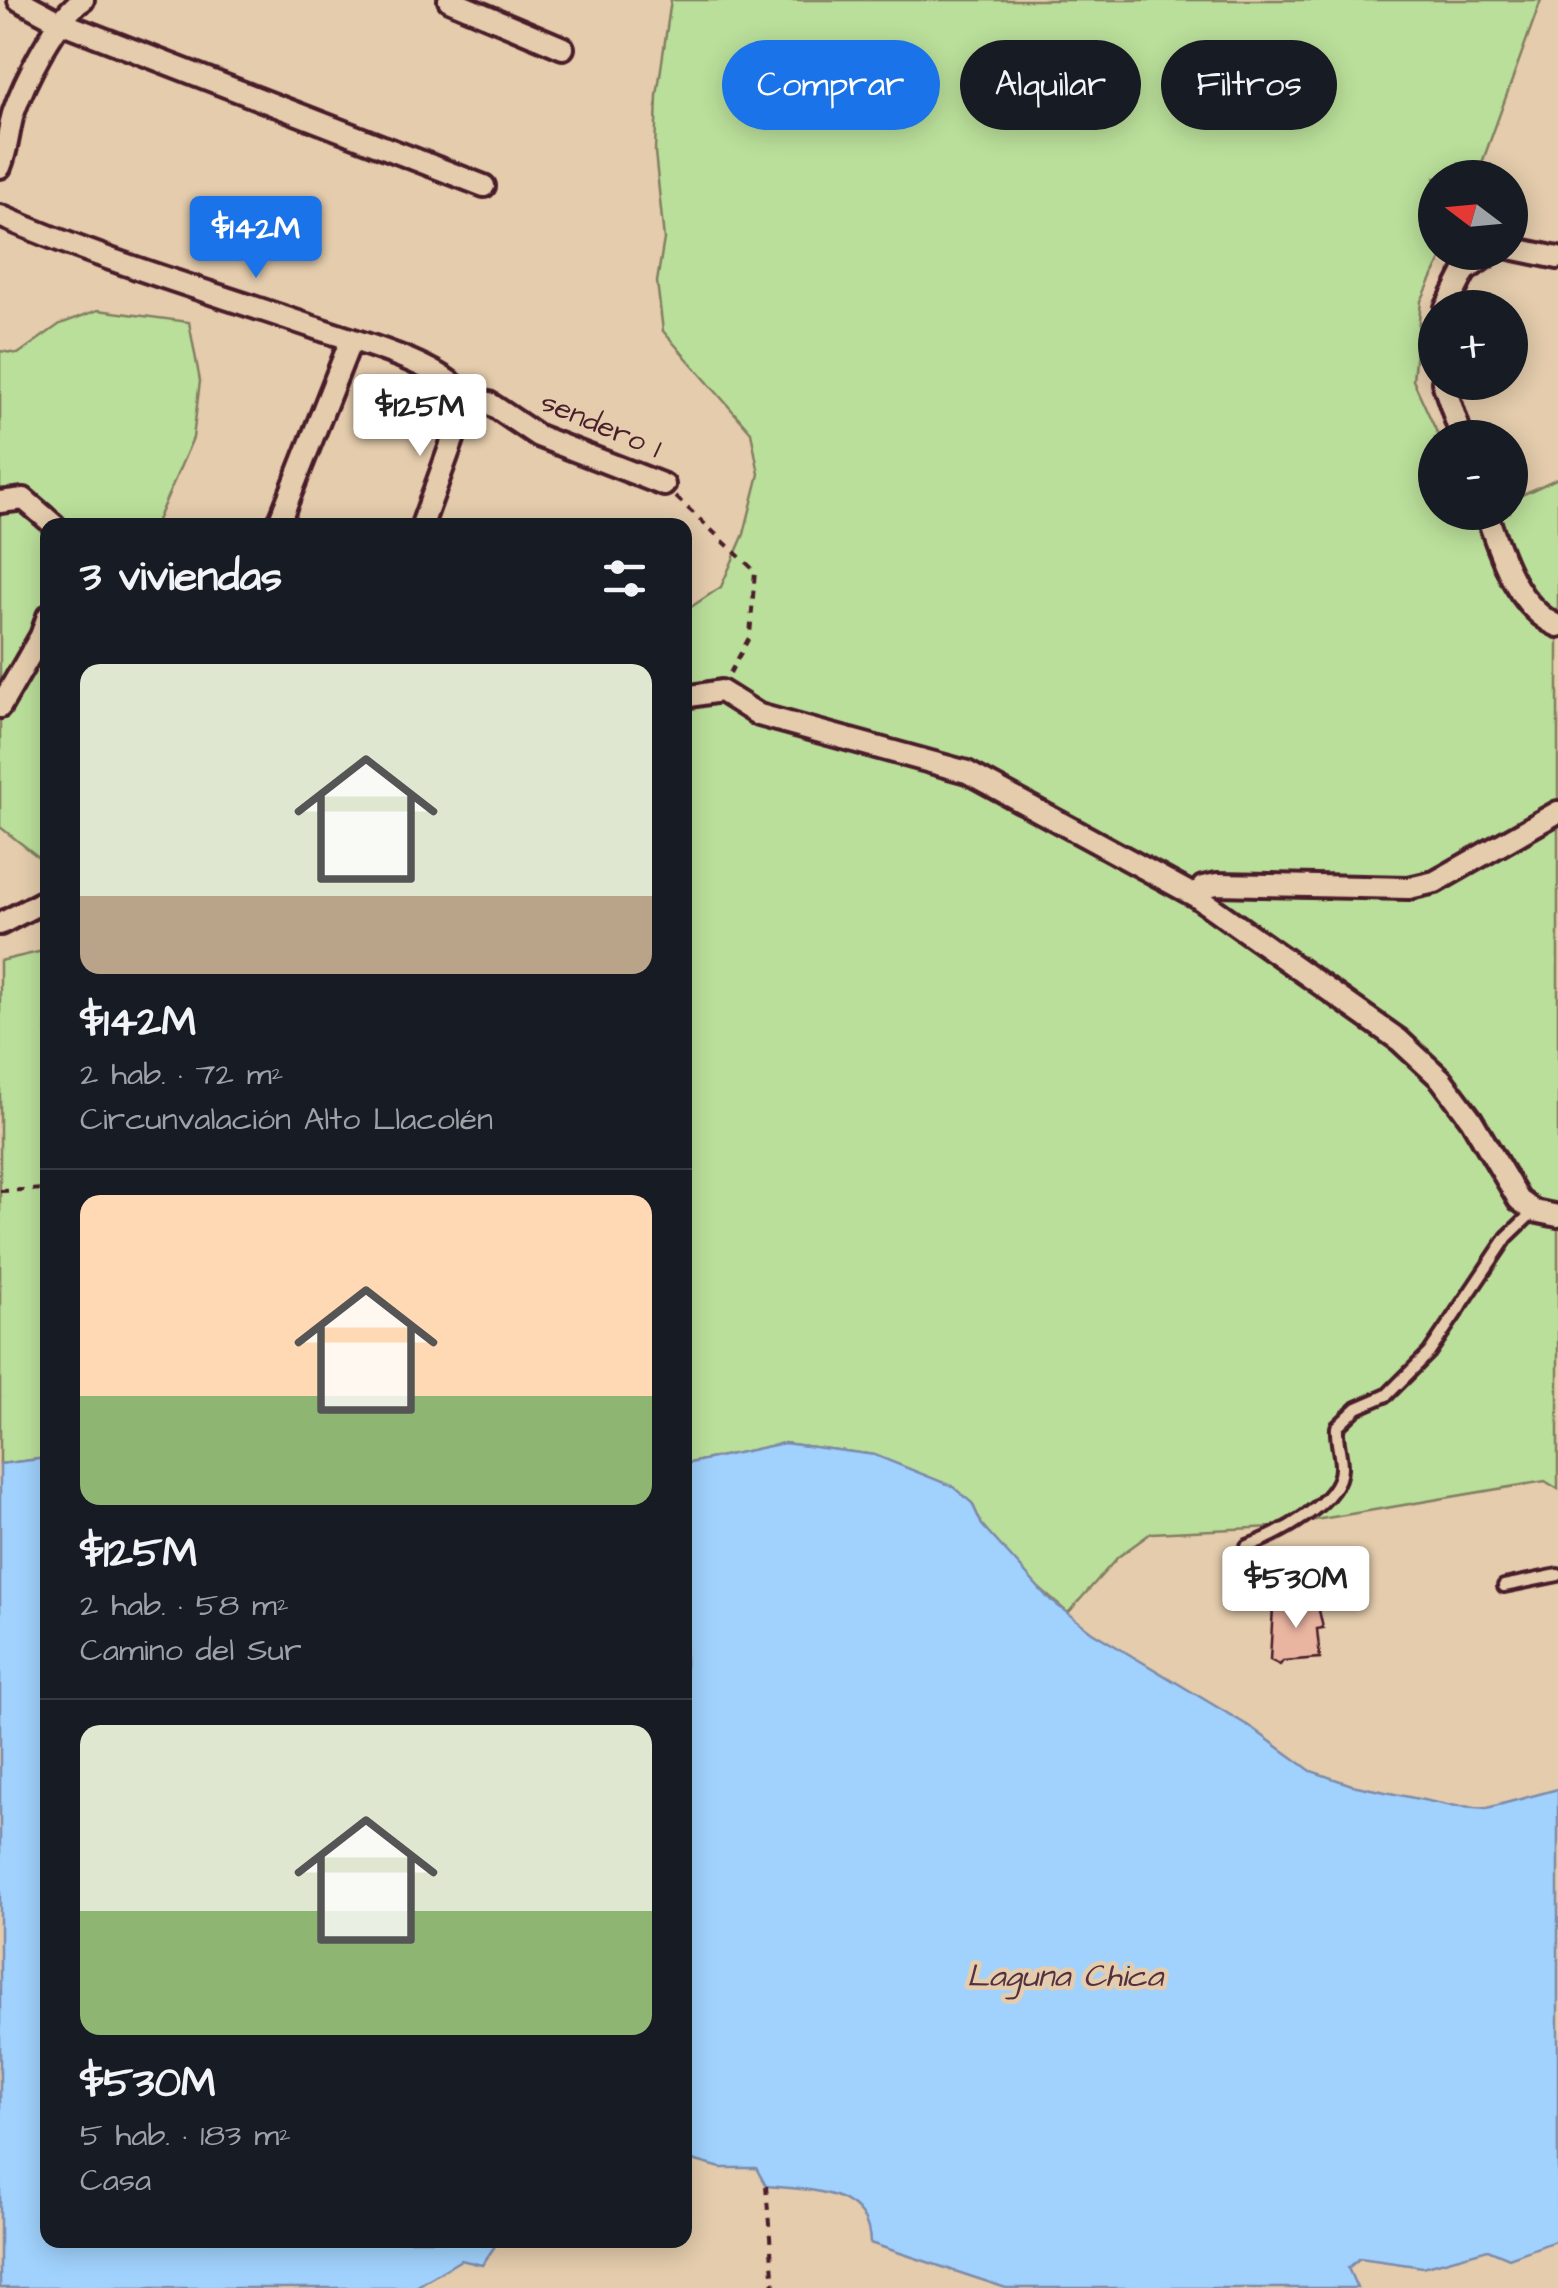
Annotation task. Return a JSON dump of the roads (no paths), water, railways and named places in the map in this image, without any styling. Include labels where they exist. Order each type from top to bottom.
[{"type":"street","points":[[18,0],[60,22],[484,186]]},
{"type":"street","points":[[0,167],[12,135],[6,120],[60,22],[83,0]]},
{"type":"street","points":[[449,0],[563,48]]},
{"type":"street","points":[[0,216],[52,239],[351,340],[442,375],[454,386],[460,401],[456,431],[425,518]]},
{"type":"street","points":[[1528,252],[1558,258]]},
{"type":"street","points":[[281,518],[351,340]]},
{"type":"street","name":"sendero 1","points":[[460,401],[489,403],[538,436],[664,486]]},
{"type":"street","points":[[0,502],[24,500],[46,518]]},
{"type":"street","points":[[1493,530],[1512,580],[1549,622],[1558,626]]},
{"type":"street","points":[[0,707],[40,636]]},
{"type":"street","points":[[692,695],[721,691],[759,715],[967,772],[1198,897],[1398,1040],[1441,1079],[1504,1169],[1520,1200],[1534,1212],[1558,1216]]},
{"type":"street","points":[[1198,897],[1203,887],[1217,884],[1408,888],[1436,882],[1558,812]]},
{"type":"street","points":[[0,924],[40,902]]},
{"type":"lane","points":[[1246,1546],[1270,1538],[1316,1508],[1332,1491],[1342,1470],[1336,1427],[1358,1408],[1386,1395],[1430,1353],[1508,1237],[1534,1212]]},
{"type":"lane","points":[[1504,1586],[1558,1575]]},
{"type":"water","name":"Laguna Chica","points":[[784,1443],[875,1455],[952,1486],[972,1503],[982,1525],[1048,1598],[1092,1632],[1252,1728],[1311,1771],[1352,1785],[1447,1805],[1487,1808],[1558,1789],[1558,2240],[1509,2258],[1488,2249],[1423,2267],[1360,2258],[1348,2268],[1357,2288],[1006,2288],[870,2243],[867,2225],[859,2211],[833,2195],[766,2186],[756,2168],[721,2168],[692,2160],[692,1463]]},
{"type":"water","points":[[40,1459],[40,2248],[494,2248],[482,2265],[461,2260],[414,2288],[0,2288],[0,1464]]}]
